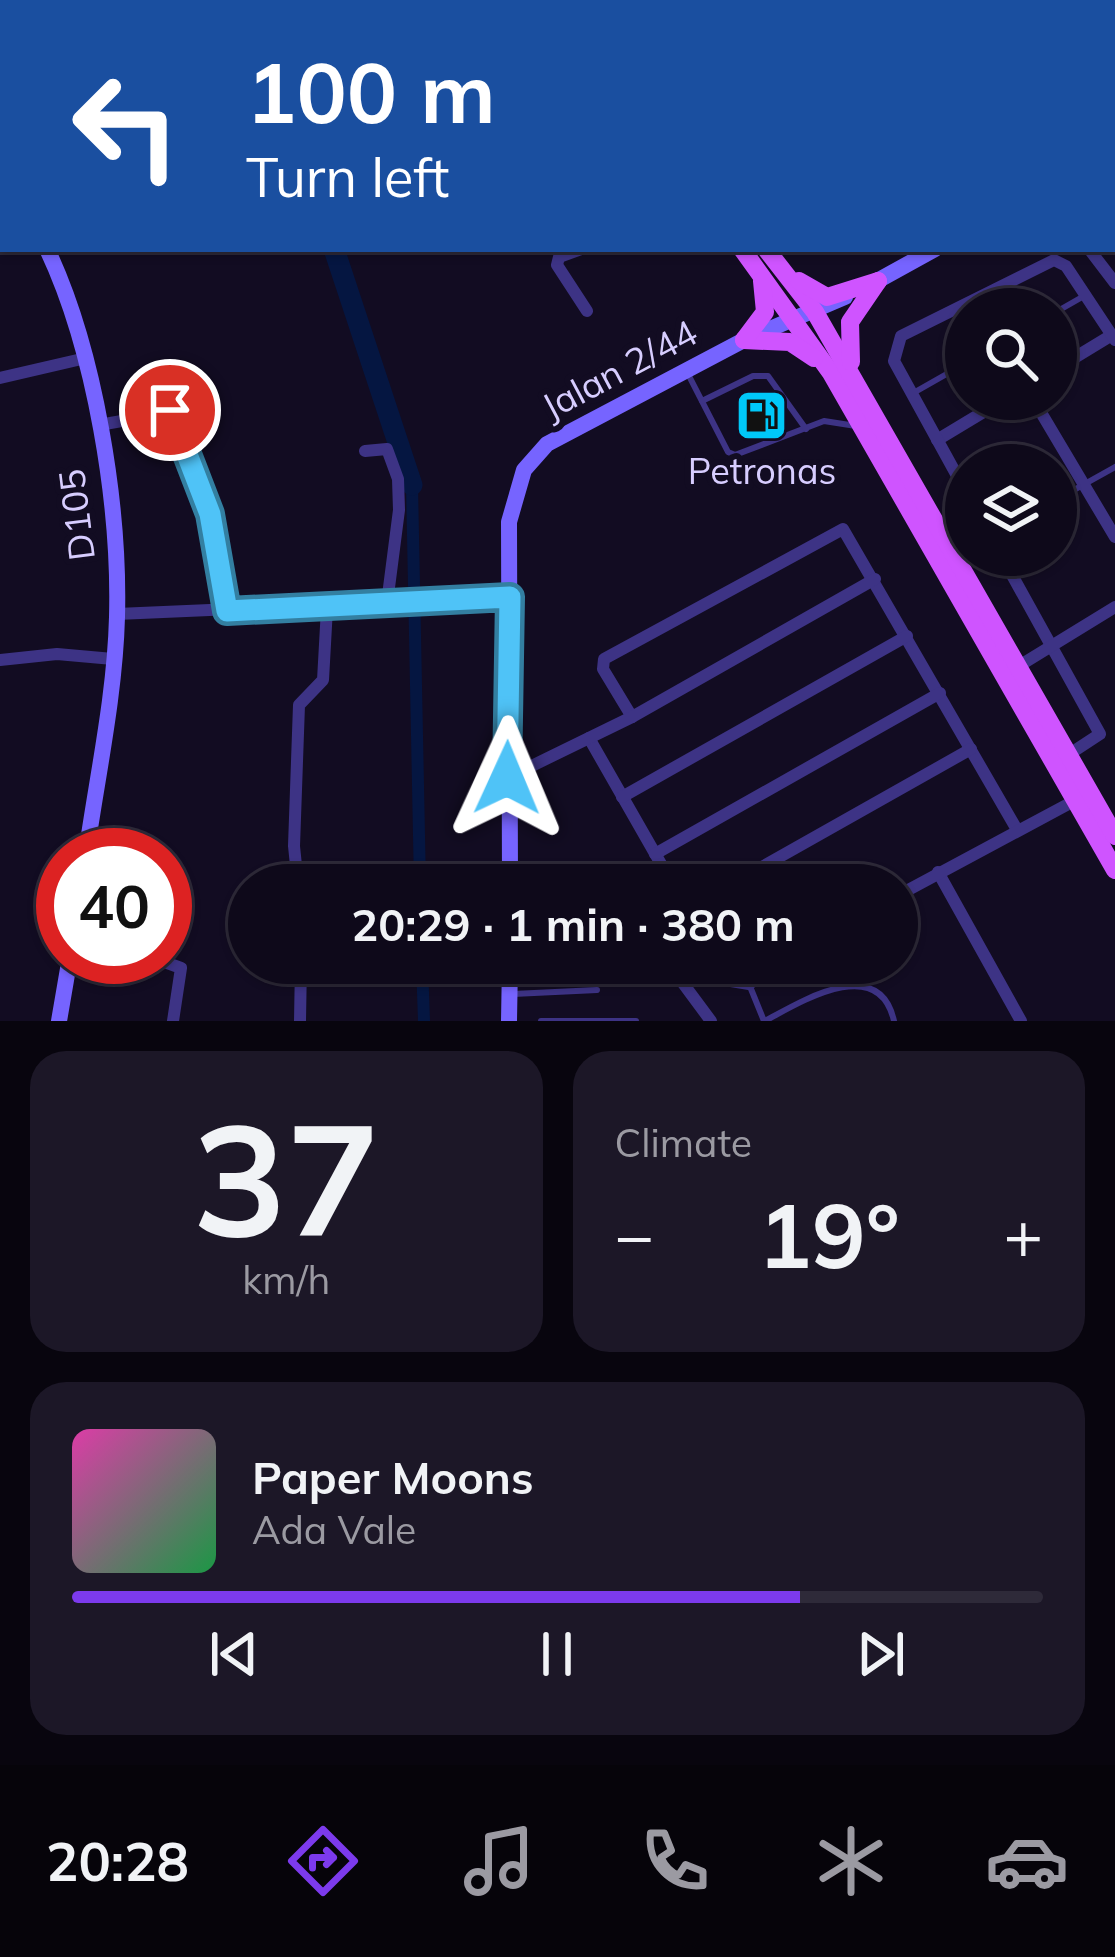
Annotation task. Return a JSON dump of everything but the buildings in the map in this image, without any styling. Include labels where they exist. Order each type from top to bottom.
[{"type":"main road","points":[[766,259],[819,296],[834,297],[878,281]]},
{"type":"main road","points":[[766,259],[858,385],[1115,836]]},
{"type":"main road","points":[[744,340],[767,304],[766,259]]},
{"type":"main road","points":[[858,385],[847,333],[854,312],[878,281]]},
{"type":"main road","points":[[806,315],[860,428],[1115,870]]},
{"type":"main road","points":[[744,340],[790,342],[832,373]]},
{"type":"street","name":"D105","points":[[48,252],[86,358],[99,425],[117,614],[90,828]]},
{"type":"street","points":[[568,252],[559,257],[557,266],[587,311]]},
{"type":"street","name":"Jalan 2/44","points":[[509,864],[512,504],[535,454],[744,340],[878,281],[921,252]]},
{"type":"street","points":[[1091,252],[1115,283]]},
{"type":"street","points":[[945,454],[894,361],[901,336],[1054,260],[1066,266],[1114,338],[1077,358]]},
{"type":"street","points":[[0,378],[86,358]]},
{"type":"street","points":[[99,425],[172,412],[210,514],[227,611]]},
{"type":"street","points":[[937,440],[970,420]]},
{"type":"street","points":[[1046,420],[1115,537]]},
{"type":"street","points":[[365,451],[387,449],[398,478],[387,603]]},
{"type":"street","points":[[632,717],[603,669],[607,657],[837,530],[849,533],[1016,828]]},
{"type":"street","points":[[1013,576],[1100,734],[1069,755]]},
{"type":"street","points":[[507,778],[632,717],[875,579]]},
{"type":"street","points":[[117,614],[510,597]]},
{"type":"street","points":[[1019,666],[1115,607]]},
{"type":"street","points":[[295,864],[299,705],[323,680],[327,608]]},
{"type":"street","points":[[622,797],[907,636]]},
{"type":"street","points":[[0,660],[57,654],[113,659]]},
{"type":"street","points":[[656,854],[940,693]]},
{"type":"street","points":[[589,738],[661,864]]},
{"type":"street","points":[[767,864],[971,749]]},
{"type":"street","points":[[918,884],[1074,801]]},
{"type":"street","points":[[938,872],[1021,1021]]},
{"type":"street","points":[[59,1021],[65,984]]},
{"type":"street","points":[[173,1021],[179,984]]},
{"type":"street","points":[[300,1021],[301,984]]},
{"type":"street","points":[[509,1021],[510,984]]},
{"type":"street","points":[[684,984],[711,1021]]},
{"type":"lane","points":[[1077,300],[1085,295]]},
{"type":"lane","points":[[686,370],[728,452],[735,454],[831,420],[860,428]]},
{"type":"lane","points":[[912,394],[945,375]]},
{"type":"lane","points":[[702,401],[753,376],[767,376],[806,429]]},
{"type":"lane","points":[[1077,488],[1115,467]]},
{"type":"lane","points":[[1100,734],[1115,740]]},
{"type":"lane","points":[[749,984],[765,1021],[842,986],[876,994],[891,1007],[894,1021]]},
{"type":"lane","points":[[510,994],[597,990]]},
{"type":"lane","points":[[541,1021],[636,1021]]},
{"type":"waterway","points":[[335,252],[412,485]]},
{"type":"waterway","points":[[412,485],[420,864]]},
{"type":"waterway","points":[[423,984],[424,1021]]},
{"type":"place","name":"Petronas","points":[[762,415]]},
{"type":"route","points":[[170,410],[210,514],[227,611],[510,597],[507,778]]}]
